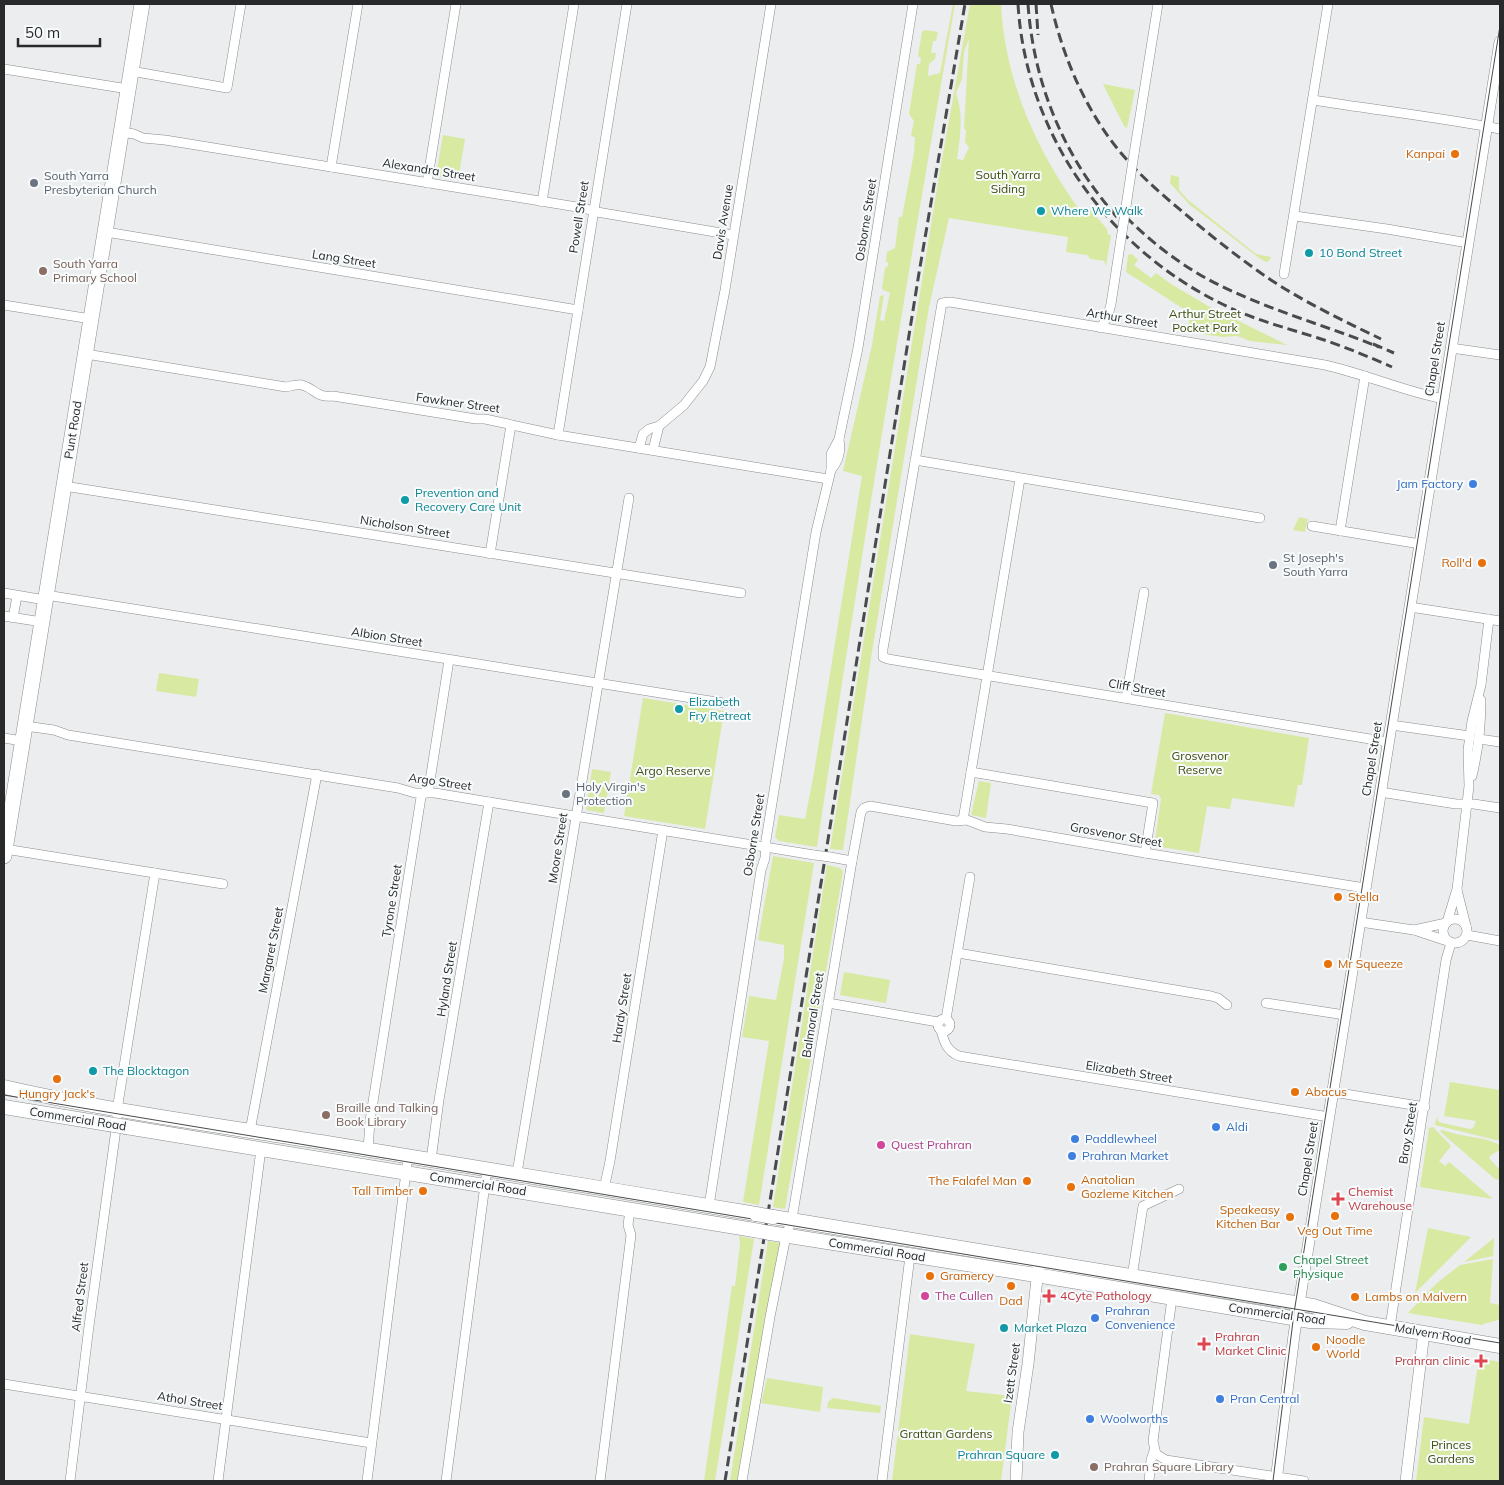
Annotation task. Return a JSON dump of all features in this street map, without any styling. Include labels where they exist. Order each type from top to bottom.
[{"type":"highway","name":"Punt Road","points":[[4,852],[142,4]]},
{"type":"main road","name":"Commercial Road","points":[[4,1087],[44,1096],[117,1119],[261,1149],[406,1168],[485,1181],[630,1210],[770,1233],[789,1228],[1132,1277],[1313,1306],[1365,1323]]},
{"type":"main road","name":"Commercial Road","points":[[4,1107],[250,1131],[517,1173],[773,1217],[789,1228],[910,1256],[1038,1273],[1296,1319],[1365,1323]]},
{"type":"main road","name":"Malvern Road","points":[[1365,1323],[1500,1346]]},
{"type":"street","points":[[131,72],[227,88],[241,4]]},
{"type":"street","points":[[331,167],[358,4]]},
{"type":"street","points":[[427,183],[456,4]]},
{"type":"street","points":[[542,202],[574,4]]},
{"type":"street","name":"Powell Street","points":[[558,435],[627,4]]},
{"type":"street","name":"Davis Avenue","points":[[639,448],[642,434],[670,418],[694,394],[710,366],[771,4]]},
{"type":"street","name":"Osborne Street","points":[[709,1206],[816,532],[829,474],[839,457],[839,439],[858,348],[913,4]]},
{"type":"street","points":[[1101,328],[1111,304],[1158,4]]},
{"type":"street","points":[[1284,274],[1295,216],[1328,4]]},
{"type":"street","name":"Chapel Street","points":[[1276,1479],[1296,1319],[1500,42]]},
{"type":"street","points":[[4,69],[128,89]]},
{"type":"street","points":[[1313,100],[1422,117],[1444,118],[1500,129]]},
{"type":"street","name":"Alexandra Street","points":[[121,132],[143,138],[175,141],[733,235]]},
{"type":"street","points":[[1295,216],[1468,243]]},
{"type":"street","name":"Lang Street","points":[[106,232],[578,310]]},
{"type":"street","name":"Arthur Street","points":[[915,460],[942,303],[950,302],[1317,363],[1443,399]]},
{"type":"street","points":[[4,305],[92,319]]},
{"type":"street","points":[[1451,348],[1500,355]]},
{"type":"street","name":"Fawkner Street","points":[[86,354],[286,387],[305,386],[318,396],[333,396],[476,419],[485,418],[558,435],[829,474]]},
{"type":"street","points":[[1340,531],[1365,376]]},
{"type":"street","points":[[490,554],[511,425]]},
{"type":"street","points":[[653,450],[659,426]]},
{"type":"street","points":[[915,460],[1260,518]]},
{"type":"street","name":"Cliff Street","points":[[915,460],[883,657],[1388,742]]},
{"type":"street","points":[[963,820],[1020,478]]},
{"type":"street","name":"Nicholson Street","points":[[64,486],[741,593]]},
{"type":"street","name":"Moore Street","points":[[517,1173],[629,498]]},
{"type":"street","points":[[1312,526],[1420,544]]},
{"type":"street","points":[[1126,698],[1144,592]]},
{"type":"street","name":"Albion Street","points":[[4,594],[46,598],[723,702]]},
{"type":"street","points":[[16,596],[8,617],[42,622]]},
{"type":"street","points":[[1410,607],[1500,621]]},
{"type":"street","points":[[1449,942],[1443,934],[1457,890],[1468,804],[1468,750],[1481,685],[1489,619]]},
{"type":"street","name":"Tyrone Street","points":[[368,1150],[370,1121],[421,797],[430,787],[449,660]]},
{"type":"street","points":[[1469,786],[1480,739],[1481,685]]},
{"type":"street","points":[[1391,725],[1470,736]]},
{"type":"street","name":"Argo Street","points":[[25,726],[317,774],[398,788],[415,793],[434,793],[852,861]]},
{"type":"street","points":[[4,738],[22,741]]},
{"type":"street","points":[[1480,739],[1500,742]]},
{"type":"street","points":[[971,772],[1153,803],[1144,853]]},
{"type":"street","name":"Margaret Street","points":[[250,1131],[317,774]]},
{"type":"street","points":[[1380,792],[1456,804],[1500,808]]},
{"type":"street","name":"Hyland Street","points":[[431,1160],[439,1100],[489,802]]},
{"type":"street","name":"Grosvenor Street","points":[[864,808],[870,806],[956,821],[963,820],[985,827],[1007,829],[1365,888]]},
{"type":"street","name":"Balmoral Street","points":[[742,1481],[770,1317],[789,1228],[852,861],[861,812],[864,808]]},
{"type":"street","name":"Hardy Street","points":[[604,1189],[663,830]]},
{"type":"street","points":[[4,852],[85,861],[223,884]]},
{"type":"street","name":"Alfred Street","points":[[70,1481],[117,1119],[155,872]]},
{"type":"street","points":[[828,1003],[942,1024],[958,953],[970,877]]},
{"type":"street","points":[[1360,922],[1414,930],[1449,942],[1462,941],[1466,931],[1457,890]]},
{"type":"street","points":[[1414,930],[1450,920],[1458,920],[1462,921],[1466,931]]},
{"type":"street","points":[[1466,931],[1500,941]]},
{"type":"street","name":"Bray Street","points":[[1390,1327],[1449,942]]},
{"type":"street","points":[[958,953],[1211,996],[1222,1000],[1227,1005]]},
{"type":"street","points":[[1266,1003],[1345,1015]]},
{"type":"street","name":"Elizabeth Street","points":[[942,1024],[946,1046],[959,1056],[1329,1117]]},
{"type":"street","points":[[1332,1092],[1425,1107]]},
{"type":"street","points":[[218,1481],[261,1149]]},
{"type":"street","points":[[367,1481],[406,1168]]},
{"type":"street","points":[[446,1481],[485,1181]]},
{"type":"street","points":[[1132,1277],[1143,1206],[1180,1189]]},
{"type":"street","points":[[600,1481],[632,1235],[628,1225],[630,1210]]},
{"type":"street","points":[[882,1481],[910,1256]]},
{"type":"street","name":"Izett Street","points":[[1016,1481],[1018,1432],[1038,1273]]},
{"type":"street","points":[[1149,1481],[1150,1460],[1155,1453],[1153,1441],[1172,1298]]},
{"type":"street","points":[[1406,1481],[1424,1332]]},
{"type":"street","name":"Athol Street","points":[[4,1384],[372,1443]]},
{"type":"street","points":[[1155,1453],[1166,1460],[1276,1479],[1304,1481]]},
{"type":"green space","points":[[953,4],[955,4],[883,425],[817,847],[779,841],[775,837],[779,815],[805,819],[814,773],[862,476],[843,471],[872,345],[880,296],[884,295],[880,320],[884,321],[890,293],[882,288],[885,268],[888,266],[888,262],[886,262],[887,252],[895,248],[899,217],[902,217],[914,153],[915,137],[911,136],[914,121],[909,114],[917,64],[920,64],[921,58],[918,56],[922,32],[925,30],[938,32],[936,41],[933,41],[931,53],[936,53],[935,59],[929,64],[928,76],[940,73]]},
{"type":"green space","name":"South Yarra Siding","points":[[970,4],[1001,4],[1009,60],[1026,114],[1050,164],[1081,212],[1088,207],[1107,229],[1108,235],[1111,235],[1106,266],[1104,261],[1091,259],[1087,255],[1066,252],[1068,237],[949,218],[929,307],[871,658],[843,850],[830,849],[939,176]],"holes":[[[969,38],[964,129],[966,130],[965,142],[969,147],[963,160],[957,159],[961,118],[956,93],[962,79],[964,52]]]},
{"type":"green space","points":[[1103,84],[1135,90],[1127,128],[1124,126]]},
{"type":"green space","points":[[443,135],[465,139],[458,180],[436,176]]},
{"type":"green space","points":[[1171,175],[1179,177],[1179,190],[1188,200],[1256,254],[1271,257],[1269,261],[1266,262],[1259,258],[1190,205],[1170,183]]},
{"type":"green space","name":"Arthur Street Pocket Park","points":[[1132,254],[1138,260],[1134,265],[1151,278],[1156,273],[1210,307],[1287,345],[1250,341],[1237,336],[1223,337],[1188,332],[1190,313],[1126,272],[1128,255]]},
{"type":"green space","points":[[1299,517],[1308,519],[1305,532],[1293,530]]},
{"type":"green space","points":[[159,673],[199,679],[196,697],[156,691]]},
{"type":"green space","name":"Argo Reserve","points":[[643,698],[724,711],[705,829],[624,816]]},
{"type":"green space","name":"Grosvenor Reserve","points":[[1165,713],[1309,738],[1302,785],[1298,785],[1294,807],[1232,798],[1230,809],[1207,806],[1199,853],[1154,846],[1161,799],[1159,795],[1151,794]]},
{"type":"green space","points":[[592,769],[611,772],[604,813],[586,810]]},
{"type":"green space","points":[[979,781],[991,783],[986,818],[971,815]]},
{"type":"green space","points":[[773,856],[814,863],[759,1205],[743,1202],[769,1041],[742,1037],[749,996],[776,1000],[784,959],[784,945],[758,940]]},
{"type":"green space","points":[[827,865],[840,868],[843,872],[785,1209],[773,1207]]},
{"type":"green space","points":[[844,972],[890,980],[886,1003],[840,995]]},
{"type":"green space","points":[[1450,1082],[1500,1090],[1500,1141],[1435,1125],[1437,1116],[1438,1121],[1442,1123],[1470,1129],[1473,1128],[1476,1121],[1444,1116]]},
{"type":"green space","points":[[1433,1127],[1451,1146],[1439,1161],[1445,1166],[1449,1162],[1493,1199],[1420,1187],[1429,1128]]},
{"type":"green space","points":[[1440,1131],[1488,1140],[1500,1145],[1500,1150],[1489,1158],[1500,1169],[1500,1180],[1495,1179],[1444,1135]]},
{"type":"green space","points":[[1428,1228],[1471,1237],[1415,1293]]},
{"type":"green space","points":[[739,1236],[754,1239],[715,1481],[704,1481],[732,1286],[735,1286],[740,1245]]},
{"type":"green space","points":[[1494,1238],[1493,1256],[1464,1262]]},
{"type":"green space","points":[[768,1241],[780,1243],[737,1481],[730,1481]]},
{"type":"green space","points":[[1493,1259],[1490,1303],[1500,1305],[1500,1318],[1498,1320],[1482,1325],[1408,1313],[1437,1283],[1460,1265]]},
{"type":"green space","name":"Grattan Gardens","points":[[910,1334],[975,1344],[966,1391],[1012,1396],[1001,1481],[892,1481]]},
{"type":"green space","name":"Princes Gardens","points":[[1479,1358],[1500,1362],[1500,1481],[1416,1481],[1424,1417],[1469,1424]]},
{"type":"green space","points":[[767,1378],[823,1387],[820,1412],[761,1403]]},
{"type":"green space","points":[[833,1398],[881,1406],[880,1413],[827,1408],[828,1402]]},
{"type":"tram line","points":[[1273,1481],[1294,1313],[1500,26]]},
{"type":"tram line","points":[[4,1095],[1500,1343]]},
{"type":"railway","points":[[725,1481],[919,273],[965,4]]},
{"type":"railway","points":[[1018,4],[1025,53],[1038,101],[1058,145],[1084,187],[1115,225],[1151,258],[1191,287],[1235,310],[1266,322],[1337,344],[1392,367]]},
{"type":"railway","points":[[1028,4],[1038,67],[1058,126],[1089,181],[1108,207],[1130,231]]},
{"type":"railway","points":[[1036,4],[1038,35]]},
{"type":"railway","points":[[1051,4],[1062,44],[1077,83],[1108,137],[1137,171],[1210,234],[1271,280],[1311,304],[1381,339]]},
{"type":"railway","points":[[1126,217],[1171,256],[1221,286],[1260,303],[1379,347]]},
{"type":"railway","points":[[1373,344],[1394,353]]},
{"type":"place","name":"Kanpai","points":[[1455,154]]},
{"type":"place","name":"South Yarra Presbyterian Church","points":[[34,183]]},
{"type":"place","name":"Where We Walk","points":[[1041,211]]},
{"type":"place","name":"10 Bond Street","points":[[1309,253]]},
{"type":"place","name":"South Yarra Primary School","points":[[43,271]]},
{"type":"place","name":"Jam Factory","points":[[1473,484]]},
{"type":"place","name":"Prevention and Recovery Care Unit","points":[[405,500]]},
{"type":"place","name":"Roll'd","points":[[1482,563]]},
{"type":"place","name":"St Joseph's South Yarra","points":[[1273,565]]},
{"type":"place","name":"Elizabeth Fry Retreat","points":[[679,709]]},
{"type":"place","name":"Holy Virgin's Protection","points":[[566,794]]},
{"type":"place","name":"Stella","points":[[1338,897]]},
{"type":"place","name":"Mr Squeeze","points":[[1328,964]]},
{"type":"place","name":"The Blocktagon","points":[[93,1071]]},
{"type":"place","name":"Hungry Jack's","points":[[57,1079]]},
{"type":"place","name":"Abacus","points":[[1295,1092]]},
{"type":"place","name":"Braille and Talking Book Library","points":[[326,1115]]},
{"type":"place","name":"Aldi","points":[[1216,1127]]},
{"type":"place","name":"Paddlewheel","points":[[1075,1139]]},
{"type":"place","name":"Quest Prahran","points":[[881,1145]]},
{"type":"place","name":"Prahran Market","points":[[1072,1156]]},
{"type":"place","name":"The Falafel Man","points":[[1027,1181]]},
{"type":"place","name":"Anatolian Gozleme Kitchen","points":[[1071,1187]]},
{"type":"place","name":"Tall Timber","points":[[423,1191]]},
{"type":"place","name":"Chemist Warehouse","points":[[1338,1199]]},
{"type":"place","name":"Veg Out Time","points":[[1335,1216]]},
{"type":"place","name":"Speakeasy Kitchen Bar","points":[[1290,1217]]},
{"type":"place","name":"Chapel Street Physique","points":[[1283,1267]]},
{"type":"place","name":"Gramercy","points":[[930,1276]]},
{"type":"place","name":"Dad","points":[[1011,1286]]},
{"type":"place","name":"The Cullen","points":[[925,1296]]},
{"type":"place","name":"4Cyte Pathology","points":[[1049,1296]]},
{"type":"place","name":"Lambs on Malvern","points":[[1355,1297]]},
{"type":"place","name":"Prahran Convenience","points":[[1095,1318]]},
{"type":"place","name":"Market Plaza","points":[[1004,1328]]},
{"type":"place","name":"Prahran Market Clinic","points":[[1204,1344]]},
{"type":"place","name":"Noodle World","points":[[1316,1347]]},
{"type":"place","name":"Prahran clinic","points":[[1481,1361]]},
{"type":"place","name":"Pran Central","points":[[1220,1399]]},
{"type":"place","name":"Woolworths","points":[[1090,1419]]},
{"type":"place","name":"Prahran Square","points":[[1055,1455]]},
{"type":"place","name":"Prahran Square Library","points":[[1094,1467]]}]
